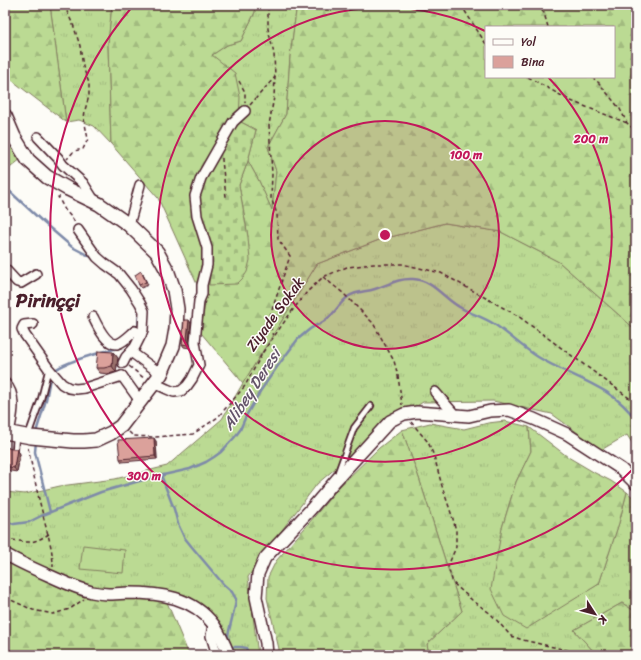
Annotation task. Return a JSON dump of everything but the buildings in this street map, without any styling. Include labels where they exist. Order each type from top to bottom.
[{"type":"main road","points":[[5,116],[14,137],[28,160],[46,177],[95,202],[129,225],[157,252],[167,270],[174,290],[177,308],[176,329],[173,346],[156,381],[121,426],[111,433],[96,440],[73,441],[22,435]]},
{"type":"street","points":[[131,352],[156,381],[174,392],[181,391],[187,386],[199,365],[195,342],[199,301],[202,294],[202,285],[208,265],[207,248],[197,216],[196,196],[201,178],[233,122],[245,110]]},
{"type":"street","points":[[38,137],[63,165],[83,183],[95,202]]},
{"type":"street","points":[[129,225],[140,185]]},
{"type":"street","points":[[78,230],[97,257],[119,274],[131,289],[144,311],[143,330],[135,347],[126,357],[124,368],[140,401]]},
{"type":"street","points":[[5,270],[17,282],[21,283],[36,274]]},
{"type":"street","points":[[93,317],[100,332],[111,343],[116,344],[121,342],[135,331],[141,335]]},
{"type":"street","points":[[33,324],[24,325],[22,329],[25,335],[49,369],[62,384],[69,388],[85,388],[124,368]]},
{"type":"street","points":[[5,383],[9,387],[13,412],[22,435]]},
{"type":"street","points":[[435,392],[455,415]]},
{"type":"street","points":[[267,655],[266,643],[256,597],[258,574],[265,558],[390,421],[404,414],[417,412],[469,416],[490,411],[509,410],[534,419],[567,434],[621,469],[636,484]]},
{"type":"street","points":[[5,554],[38,571],[91,592],[107,595],[128,593],[153,594],[183,600],[201,612],[213,625],[229,655]]},
{"type":"street","points":[[213,625],[210,636],[217,655]]},
{"type":"lane","points":[[15,450],[22,435],[30,430],[41,399],[49,369]]},
{"type":"lane","points":[[336,480],[354,428],[371,406]]},
{"type":"path","points":[[63,165],[74,151],[83,149],[88,139],[84,119],[89,96],[89,83],[83,67],[80,46],[74,27],[64,5]]},
{"type":"path","points":[[268,5],[268,29],[274,54],[275,77],[274,96],[269,125],[272,174],[271,198],[277,214],[278,239],[290,256],[269,319],[273,337]]},
{"type":"path","points":[[461,5],[485,42]]},
{"type":"path","points":[[537,5],[544,13],[548,26]]},
{"type":"path","points":[[245,110],[275,77]]},
{"type":"path","points":[[530,78],[571,101],[627,123],[636,131]]},
{"type":"path","points":[[593,78],[620,109],[627,123]]},
{"type":"path","points":[[75,192],[58,197],[65,210],[74,219],[78,230]]},
{"type":"path","name":"Ziyade Sokak","points":[[121,426],[133,436],[155,437],[193,434],[218,417],[245,386],[263,352],[273,337],[307,292],[323,276],[347,267],[374,264],[402,264],[441,272],[518,316],[636,403]]},
{"type":"path","points":[[323,276],[343,293],[373,323],[394,361],[404,414],[428,442],[434,456],[453,519],[456,532],[456,547],[448,566],[453,583],[491,614],[511,636],[583,655]]},
{"type":"path","points":[[124,368],[156,381]]},
{"type":"path","points":[[22,435],[49,534],[53,557],[52,577]]},
{"type":"path","points":[[5,540],[28,542],[38,540],[49,534]]},
{"type":"path","points":[[5,599],[11,600],[33,610],[54,614],[70,609],[91,592]]},
{"type":"green space","points":[[5,5],[50,5],[66,122],[9,78],[5,80]]},
{"type":"green space","points":[[50,5],[112,5],[108,44],[111,144],[94,126],[79,120],[66,122]]},
{"type":"green space","points":[[112,5],[253,5],[255,12],[241,41],[227,45],[212,55],[235,73],[240,97],[239,121],[203,180],[248,237],[239,185],[248,161],[272,210],[276,171],[268,147],[286,114],[290,57],[297,5],[630,5],[636,15],[636,330],[559,262],[501,232],[445,223],[379,240],[317,264],[243,383],[201,333],[205,302],[158,198],[111,144],[108,44]]},
{"type":"green space","points":[[253,5],[297,5],[290,57],[286,114],[268,147],[276,171],[272,211],[259,181],[248,161],[256,130],[239,121],[212,55],[227,45],[241,41],[255,12]]},
{"type":"green space","points":[[239,121],[256,130],[248,161],[239,185],[248,237],[250,260],[247,272],[237,284],[209,285],[211,253],[199,216],[198,198],[203,180]]},
{"type":"green space","points":[[5,127],[22,158],[5,172]]},
{"type":"green space","points":[[445,223],[501,232],[559,262],[636,330],[636,449],[627,435],[601,450],[552,414],[493,401],[423,402],[385,426],[317,484],[248,577],[258,655],[224,655],[213,627],[189,605],[164,595],[84,597],[5,556],[5,492],[25,494],[60,486],[115,479],[167,466],[222,419],[317,264],[379,240]]},
{"type":"green space","points":[[505,421],[529,427],[531,451],[516,482],[502,528],[569,602],[599,584],[619,523],[627,492],[636,500],[636,612],[622,603],[574,630],[597,655],[429,655],[427,644],[462,611],[402,430],[430,423],[464,429],[488,423]]},
{"type":"green space","points":[[529,427],[568,457],[611,481],[627,492],[619,523],[599,584],[526,629],[504,616],[491,589],[502,528],[516,482],[531,451]]},
{"type":"green space","points":[[402,430],[462,611],[427,644],[429,655],[278,655],[279,649],[267,598],[268,577],[276,561],[339,487],[379,448]]},
{"type":"green space","points":[[83,545],[125,550],[123,573],[80,569]]},
{"type":"green space","points":[[5,556],[84,597],[164,595],[189,655],[5,655]]},
{"type":"green space","points":[[622,603],[636,612],[636,655],[597,655],[574,630]]},
{"type":"waterway","points":[[5,187],[72,247],[95,259]]},
{"type":"waterway","name":"Alibey Deresi","points":[[5,521],[14,524],[29,522],[101,492],[150,478],[190,469],[206,462],[221,452],[240,430],[261,390],[298,339],[310,329],[326,320],[349,296],[355,293],[375,289],[393,282],[408,279],[420,280],[427,283],[461,308],[494,324],[538,357],[603,390],[615,398],[636,420]]},
{"type":"waterway","points":[[138,328],[139,310]]},
{"type":"waterway","points":[[54,371],[71,362],[124,346],[129,342]]},
{"type":"waterway","points":[[37,434],[51,375]]},
{"type":"waterway","points":[[36,441],[35,452],[50,512]]},
{"type":"waterway","points":[[161,475],[184,537],[224,585],[232,592],[236,599],[228,635],[229,644],[232,647],[246,648],[249,655]]},
{"type":"district","name":"Pirinççi","points":[[48,300]]}]
